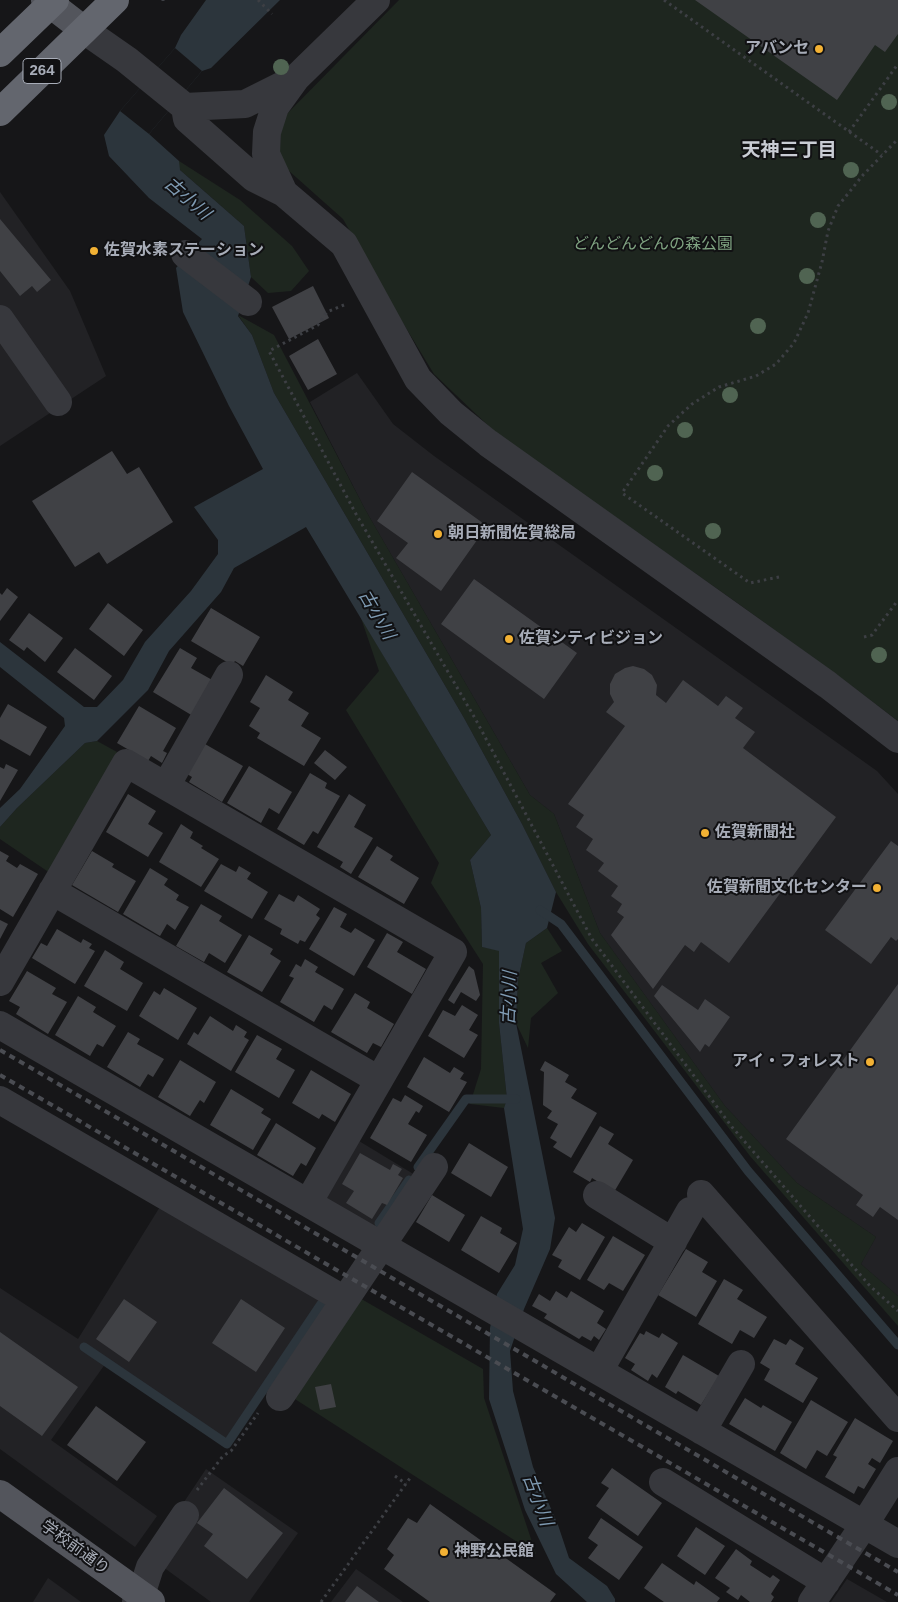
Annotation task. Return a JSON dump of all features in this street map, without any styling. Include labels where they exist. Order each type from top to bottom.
[{"type":"highway","name":"264","points":[[0,112],[115,0]]},
{"type":"highway","name":"264","points":[[0,54],[50,1]]},
{"type":"main road","points":[[50,1],[84,30]]},
{"type":"main road","name":"学校前通り","points":[[0,1494],[143,1600]]},
{"type":"street","points":[[284,193],[266,154],[267,132],[275,107],[296,78],[376,0]]},
{"type":"street","points":[[84,30],[127,60],[185,107],[187,119],[254,178],[284,193],[344,244],[418,379],[451,413],[488,442],[828,685],[898,739]]},
{"type":"street","points":[[185,107],[245,104],[296,78]]},
{"type":"street","points":[[185,254],[248,302]]},
{"type":"street","points":[[0,319],[58,402]]},
{"type":"street","points":[[166,786],[229,675]]},
{"type":"street","points":[[0,982],[126,763],[453,952],[308,1203]]},
{"type":"street","points":[[52,891],[379,1080]]},
{"type":"street","points":[[0,1025],[898,1544]]},
{"type":"street","points":[[0,1100],[345,1300]]},
{"type":"street","points":[[280,1397],[434,1167]]},
{"type":"street","points":[[598,1195],[673,1242]]},
{"type":"street","points":[[599,1371],[695,1202],[898,1418]]},
{"type":"street","points":[[702,1431],[741,1364]]},
{"type":"street","points":[[663,1482],[819,1592],[898,1471]]},
{"type":"street","points":[[143,1600],[150,1567],[185,1515]]},
{"type":"path","points":[[258,0],[272,14]]},
{"type":"path","points":[[664,0],[882,155]]},
{"type":"path","points":[[849,132],[898,64]]},
{"type":"path","points":[[779,577],[750,583],[622,493],[668,426],[692,404],[719,387],[756,376],[776,364],[794,343],[808,313],[822,262],[828,231],[838,206],[863,174],[898,139]]},
{"type":"path","points":[[344,306],[327,312],[318,326],[270,351],[356,514],[476,720],[592,939],[732,1127],[870,1286],[898,1311]]},
{"type":"path","points":[[864,637],[872,635],[898,600]]},
{"type":"path","points":[[185,1515],[197,1490],[222,1456],[231,1451],[268,1398],[280,1397]]},
{"type":"path","points":[[395,1476],[406,1484]]},
{"type":"path","points":[[321,1602],[410,1478]]},
{"type":"shaded area","points":[[0,192],[70,291],[106,376],[0,446]]},
{"type":"shaded area","points":[[357,373],[393,424],[434,456],[877,771],[898,794],[898,1296],[861,1264],[876,1237],[797,1183],[725,1106],[600,933],[554,814],[530,795],[366,511],[310,402]]},
{"type":"shaded area","points":[[359,1141],[420,1178],[381,1232],[325,1199]]},
{"type":"shaded area","points":[[171,1189],[337,1285],[232,1441],[226,1441],[108,1360],[51,1440],[157,1516],[135,1547],[0,1449],[0,1288],[78,1339]]},
{"type":"shaded area","points":[[206,1469],[298,1533],[249,1602],[211,1602],[148,1556]]},
{"type":"shaded area","points":[[356,1569],[403,1602],[331,1602]]},
{"type":"shaded area","points":[[48,1578],[81,1602],[33,1602]]},
{"type":"shaded area","points":[[847,1579],[887,1602],[831,1602]]},
{"type":"green space","name":"どんどんどんの森公園","points":[[399,0],[898,0],[898,721],[736,602],[497,434],[434,374],[343,219],[279,162],[282,119]]},
{"type":"green space","points":[[179,161],[240,200],[292,246],[309,271],[291,291],[268,293],[251,277],[244,226],[179,169]]},
{"type":"green space","points":[[238,315],[274,335],[366,511],[530,795],[554,814],[600,933],[725,1106],[797,1183],[876,1237],[861,1264],[898,1296],[898,1326],[750,1156],[588,944],[556,892],[522,824],[464,718],[274,393],[252,335]]},
{"type":"green space","points":[[361,618],[491,835],[470,860],[481,908],[482,947],[499,950],[499,1023],[507,1099],[504,1108],[470,1104],[481,1069],[483,964],[431,883],[439,863],[346,710],[379,671]]},
{"type":"green space","points":[[97,741],[117,752],[50,873],[0,839],[0,827],[17,808],[85,743]]},
{"type":"green space","points":[[547,928],[562,951],[541,963],[558,993],[531,1018],[528,1048],[516,1023],[518,980],[526,943]]},
{"type":"green space","points":[[337,1285],[483,1369],[484,1398],[536,1554],[270,1383]]},
{"type":"water","name":"古小川","points":[[206,0],[280,0],[211,68],[202,71],[149,134],[179,161],[180,170],[244,226],[251,277],[238,316],[252,335],[274,393],[464,718],[522,824],[556,892],[547,928],[526,943],[518,980],[516,1023],[555,1218],[550,1249],[524,1309],[510,1351],[513,1391],[533,1467],[558,1525],[569,1558],[607,1586],[615,1602],[587,1602],[556,1574],[525,1510],[489,1399],[490,1328],[497,1294],[515,1265],[523,1229],[504,1108],[507,1099],[499,1023],[499,951],[482,947],[481,908],[470,860],[491,835],[306,527],[234,568],[221,592],[169,651],[148,690],[97,741],[85,743],[17,808],[0,827],[0,808],[20,789],[65,726],[64,718],[0,667],[0,642],[84,707],[97,707],[123,680],[145,642],[191,591],[218,554],[218,540],[194,507],[263,469],[229,406],[183,312],[176,268],[202,239],[149,198],[109,156],[104,135],[120,111],[175,48],[181,35]]},
{"type":"pier","points":[[175,48],[202,71],[149,134],[120,111]]},
{"type":"building","name":"アバンセ","points":[[695,0],[898,0],[898,34],[885,52],[875,45],[837,100]]},
{"type":"building","points":[[0,219],[51,280],[37,292],[32,286],[20,296],[0,271]]},
{"type":"building","points":[[313,286],[329,318],[289,339],[272,307]]},
{"type":"building","points":[[318,339],[337,374],[308,390],[289,356]]},
{"type":"building","points":[[112,451],[127,474],[139,467],[173,522],[107,564],[99,552],[75,567],[32,501]]},
{"type":"building","name":"朝日新聞佐賀総局","points":[[412,472],[487,526],[441,591],[396,558],[408,543],[377,521]]},
{"type":"building","name":"佐賀シティビジョン","points":[[474,579],[577,653],[544,699],[441,624]]},
{"type":"building","points":[[7,588],[18,597],[0,621],[0,593],[2,595]]},
{"type":"building","points":[[108,603],[143,630],[124,656],[89,629]]},
{"type":"building","points":[[211,608],[260,637],[243,666],[235,661],[232,665],[191,641]]},
{"type":"building","points":[[29,613],[63,638],[45,662],[27,647],[24,651],[9,640]]},
{"type":"building","points":[[75,648],[112,676],[94,700],[57,672]]},
{"type":"building","points":[[180,648],[197,658],[191,668],[214,681],[193,716],[153,692]]},
{"type":"building","name":"佐賀新聞社","points":[[633,666],[644,669],[652,675],[657,685],[656,695],[666,703],[683,680],[718,706],[726,696],[743,708],[735,718],[755,732],[743,748],[836,817],[729,963],[701,942],[694,952],[685,945],[653,989],[611,935],[624,917],[617,912],[622,904],[611,896],[618,886],[598,871],[604,863],[586,850],[593,839],[576,827],[584,815],[568,804],[625,726],[606,712],[614,702],[610,694],[610,684],[615,674]]},
{"type":"building","points":[[266,675],[293,692],[288,700],[309,713],[301,726],[321,738],[304,766],[257,738],[260,733],[249,726],[260,708],[250,702]]},
{"type":"building","points":[[8,704],[47,727],[30,756],[0,739],[0,718]]},
{"type":"building","points":[[139,706],[176,728],[163,751],[167,753],[162,763],[151,756],[148,761],[117,743]]},
{"type":"building","points":[[205,744],[243,766],[222,802],[189,782],[192,777],[187,774]]},
{"type":"building","points":[[325,750],[347,767],[335,780],[314,763]]},
{"type":"building","points":[[6,764],[18,770],[0,801],[0,767],[4,769]]},
{"type":"building","points":[[249,766],[292,792],[279,814],[269,808],[261,823],[227,803]]},
{"type":"building","points":[[310,773],[327,783],[325,788],[340,796],[318,834],[313,831],[304,845],[277,829]]},
{"type":"building","points":[[128,794],[156,811],[148,824],[163,833],[148,857],[106,832]]},
{"type":"building","points":[[349,794],[366,805],[354,827],[373,838],[351,874],[340,867],[343,862],[317,847]]},
{"type":"building","points":[[181,824],[193,832],[190,838],[203,846],[201,848],[219,859],[201,887],[159,862]]},
{"type":"building","name":"佐賀新聞文化センター","points":[[891,841],[898,846],[898,939],[896,941],[891,937],[871,964],[825,930]]},
{"type":"building","points":[[377,846],[393,856],[390,860],[419,878],[404,904],[358,877]]},
{"type":"building","points":[[0,851],[9,856],[6,861],[17,868],[20,864],[38,874],[13,917],[0,909]]},
{"type":"building","points":[[92,851],[114,864],[112,867],[136,881],[118,912],[72,885]]},
{"type":"building","points":[[221,864],[236,872],[239,866],[251,873],[247,879],[268,892],[252,919],[204,891]]},
{"type":"building","points":[[150,868],[168,879],[164,885],[179,895],[176,900],[189,907],[175,930],[167,924],[160,936],[123,914]]},
{"type":"building","points":[[279,894],[294,902],[298,895],[320,909],[316,915],[320,918],[305,942],[300,940],[298,944],[280,934],[282,929],[264,919]]},
{"type":"building","points":[[201,904],[222,916],[219,921],[242,935],[225,963],[209,953],[204,962],[176,946]]},
{"type":"building","points":[[334,907],[347,914],[340,927],[351,933],[355,928],[375,940],[354,976],[309,949]]},
{"type":"building","points":[[0,920],[8,924],[0,939]]},
{"type":"building","points":[[57,929],[81,943],[83,939],[92,944],[89,948],[95,951],[75,984],[32,958],[41,943],[47,946]]},
{"type":"building","points":[[387,933],[403,942],[397,952],[426,969],[412,994],[367,967]]},
{"type":"building","points":[[249,935],[273,949],[270,954],[281,961],[262,992],[227,972]]},
{"type":"building","points":[[105,950],[124,962],[120,969],[143,983],[127,1011],[84,986]]},
{"type":"building","points":[[305,959],[318,967],[315,972],[344,989],[332,1010],[324,1005],[314,1022],[280,1002],[294,978],[289,976],[296,964],[301,967]]},
{"type":"building","points":[[469,966],[474,970],[480,995],[476,1001],[461,992],[454,1004],[448,1000]]},
{"type":"building","points":[[27,971],[56,988],[52,994],[67,1002],[48,1034],[16,1014],[20,1007],[9,1001]]},
{"type":"building","name":"アイ・フォレスト","points":[[898,984],[898,1220],[880,1207],[873,1217],[856,1205],[863,1195],[786,1139]]},
{"type":"building","points":[[662,985],[698,1010],[705,999],[730,1017],[709,1047],[705,1044],[700,1052],[654,996]]},
{"type":"building","points":[[164,988],[197,1008],[178,1040],[139,1016],[154,991],[160,995]]},
{"type":"building","points":[[355,993],[370,1002],[367,1008],[394,1024],[381,1047],[373,1043],[367,1053],[331,1032]]},
{"type":"building","points":[[78,996],[96,1007],[93,1012],[116,1026],[103,1047],[97,1044],[90,1056],[55,1035]]},
{"type":"building","points":[[462,1005],[478,1015],[469,1030],[478,1035],[464,1058],[428,1036],[443,1010],[455,1016]]},
{"type":"building","points":[[210,1016],[233,1031],[236,1025],[247,1032],[244,1037],[249,1040],[231,1071],[187,1044],[194,1032],[198,1035]]},
{"type":"building","points":[[128,1032],[140,1039],[137,1044],[164,1059],[153,1077],[148,1074],[140,1087],[107,1067]]},
{"type":"building","points":[[257,1035],[282,1049],[276,1059],[295,1070],[279,1098],[235,1072]]},
{"type":"building","points":[[424,1057],[450,1073],[454,1067],[464,1073],[460,1079],[467,1082],[449,1112],[407,1087]]},
{"type":"building","points":[[180,1060],[216,1082],[204,1103],[200,1100],[190,1116],[158,1097]]},
{"type":"building","points":[[545,1061],[569,1075],[565,1082],[577,1089],[571,1098],[597,1113],[571,1158],[553,1147],[557,1142],[550,1138],[558,1124],[547,1118],[552,1111],[543,1105],[544,1072],[540,1070]]},
{"type":"building","points":[[311,1070],[351,1094],[335,1122],[322,1114],[319,1119],[292,1103]]},
{"type":"building","points":[[231,1089],[264,1109],[261,1113],[271,1119],[253,1150],[210,1125]]},
{"type":"building","points":[[405,1095],[423,1106],[419,1113],[416,1111],[408,1124],[427,1135],[411,1162],[370,1138],[393,1098],[401,1102]]},
{"type":"building","points":[[276,1123],[316,1148],[306,1166],[301,1163],[293,1176],[257,1155]]},
{"type":"building","points":[[600,1126],[614,1134],[608,1144],[633,1160],[614,1192],[592,1178],[590,1182],[573,1172]]},
{"type":"building","points":[[469,1143],[508,1167],[491,1197],[451,1173]]},
{"type":"building","points":[[360,1153],[390,1170],[393,1164],[402,1169],[398,1175],[403,1178],[387,1205],[382,1203],[372,1219],[346,1203],[354,1191],[342,1184]]},
{"type":"building","points":[[432,1195],[465,1215],[449,1242],[416,1222]]},
{"type":"building","points":[[481,1216],[502,1228],[500,1233],[517,1243],[499,1273],[461,1250]]},
{"type":"building","points":[[582,1223],[605,1237],[580,1280],[558,1267],[562,1260],[552,1255],[569,1227],[576,1232]]},
{"type":"building","points":[[613,1236],[645,1255],[623,1291],[609,1283],[604,1290],[587,1280]]},
{"type":"building","points":[[686,1249],[708,1262],[702,1272],[717,1281],[696,1317],[658,1295]]},
{"type":"building","points":[[724,1279],[743,1290],[737,1299],[767,1317],[754,1338],[740,1330],[732,1344],[698,1324]]},
{"type":"building","points":[[556,1291],[567,1298],[571,1291],[604,1311],[597,1323],[606,1329],[599,1340],[594,1336],[591,1341],[582,1336],[579,1339],[544,1318],[547,1314],[532,1306],[539,1294],[550,1301]]},
{"type":"building","points":[[124,1299],[157,1322],[129,1362],[96,1339]]},
{"type":"building","points":[[241,1299],[285,1328],[256,1372],[212,1343]]},
{"type":"building","points":[[646,1331],[659,1338],[662,1333],[678,1343],[657,1378],[652,1374],[648,1381],[631,1370],[635,1364],[625,1358],[640,1333],[644,1335]]},
{"type":"building","points":[[0,1332],[78,1387],[42,1436],[0,1406]]},
{"type":"building","points":[[774,1339],[786,1345],[790,1339],[804,1348],[795,1364],[818,1378],[803,1403],[764,1380],[770,1369],[760,1363]]},
{"type":"building","points":[[683,1355],[719,1376],[701,1405],[678,1391],[676,1394],[665,1387]]},
{"type":"building","points":[[331,1384],[336,1407],[320,1410],[315,1387]]},
{"type":"building","points":[[745,1398],[761,1408],[763,1405],[792,1422],[775,1451],[729,1424]]},
{"type":"building","points":[[811,1400],[848,1422],[827,1456],[817,1450],[806,1469],[780,1453]]},
{"type":"building","points":[[96,1406],[146,1442],[117,1481],[67,1445]]},
{"type":"building","points":[[855,1418],[893,1441],[880,1463],[872,1458],[868,1464],[876,1469],[864,1489],[858,1486],[854,1494],[825,1477],[837,1457],[833,1455]]},
{"type":"building","points":[[612,1468],[662,1503],[638,1536],[596,1506],[609,1488],[601,1483]]},
{"type":"building","points":[[224,1488],[283,1533],[247,1579],[204,1546],[213,1534],[197,1523]]},
{"type":"building","name":"神野公民館","points":[[430,1504],[556,1594],[550,1602],[430,1602],[384,1569],[394,1555],[387,1549],[408,1518],[417,1523]]},
{"type":"building","points":[[601,1518],[643,1547],[619,1580],[588,1558],[598,1545],[588,1538]]},
{"type":"building","points":[[696,1527],[725,1546],[705,1575],[677,1556]]},
{"type":"building","points":[[736,1549],[752,1561],[750,1565],[770,1578],[773,1575],[780,1580],[771,1594],[774,1597],[771,1602],[750,1602],[741,1595],[738,1600],[726,1592],[730,1588],[715,1578]]},
{"type":"building","points":[[662,1563],[694,1585],[696,1581],[720,1598],[717,1602],[664,1602],[644,1588]]},
{"type":"building","points":[[357,1586],[379,1602],[345,1602]]},
{"type":"waterway","points":[[540,910],[561,924],[748,1171],[898,1345]]},
{"type":"waterway","points":[[418,1167],[466,1099],[516,1099]]},
{"type":"waterway","points":[[379,1223],[409,1180]]},
{"type":"waterway","points":[[84,1347],[227,1444],[321,1304]]},
{"type":"railway","points":[[0,1050],[898,1572]]},
{"type":"railway","points":[[0,1075],[898,1595]]},
{"type":"place","name":"アバンセ","points":[[819,49]]},
{"type":"place","name":"佐賀水素ステーション","points":[[94,251]]},
{"type":"place","name":"朝日新聞佐賀総局","points":[[438,534]]},
{"type":"place","name":"佐賀シティビジョン","points":[[509,639]]},
{"type":"place","name":"佐賀新聞社","points":[[705,833]]},
{"type":"place","name":"佐賀新聞文化センター","points":[[877,888]]},
{"type":"place","name":"アイ・フォレスト","points":[[870,1062]]},
{"type":"place","name":"神野公民館","points":[[444,1552]]},
{"type":"district","name":"天神三丁目","points":[[789,151]]}]
